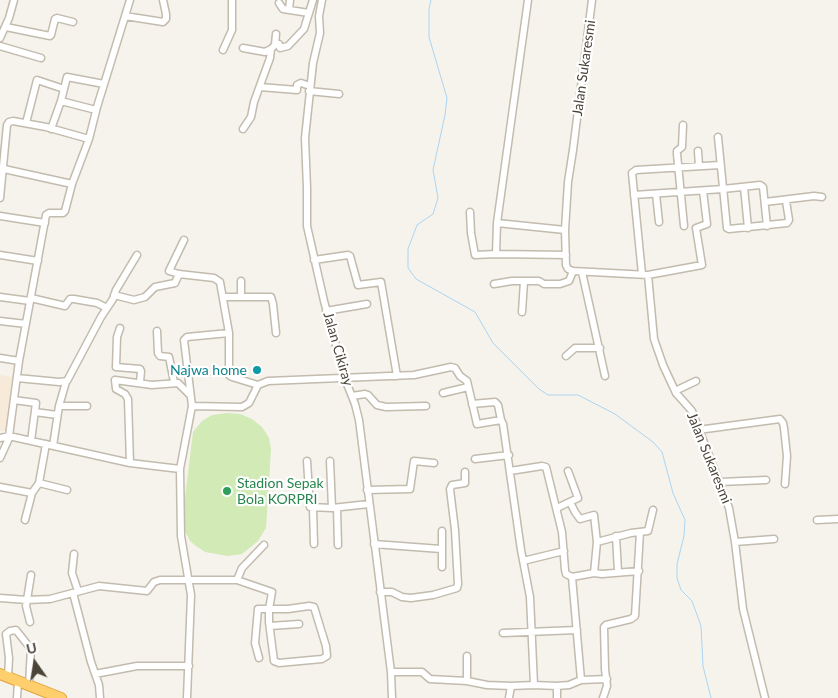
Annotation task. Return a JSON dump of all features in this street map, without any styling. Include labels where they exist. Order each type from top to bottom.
[{"type":"highway","points":[[4,675],[61,698]]},
{"type":"street","points":[[0,38],[6,27],[14,0]]},
{"type":"street","points":[[0,458],[10,436],[19,361],[44,223],[48,213],[63,213],[65,211],[72,184],[89,139],[130,0]]},
{"type":"street","points":[[125,16],[163,22],[166,19],[163,0]]},
{"type":"street","points":[[223,50],[232,30],[232,0]]},
{"type":"street","points":[[289,10],[290,0]]},
{"type":"street","points":[[243,48],[264,52],[276,46],[288,46],[304,29],[313,0]]},
{"type":"street","name":"Jalan Cikiray","points":[[322,0],[319,16],[320,33],[309,88],[304,152],[307,188],[307,226],[326,311],[345,379],[359,420],[391,672],[392,698]]},
{"type":"street","points":[[496,254],[497,223],[528,0]]},
{"type":"street","name":"Jalan Sukaresmi","points":[[573,271],[567,268],[566,255],[565,230],[568,182],[592,0]]},
{"type":"street","points":[[278,3],[282,9],[309,13]]},
{"type":"street","points":[[6,27],[50,36],[54,19],[73,22]]},
{"type":"street","points":[[243,129],[250,117],[270,58],[276,46],[276,34]]},
{"type":"street","points":[[0,46],[41,58]]},
{"type":"street","points":[[51,129],[68,76],[104,84]]},
{"type":"street","points":[[26,123],[37,80],[64,89]]},
{"type":"street","points":[[260,87],[297,90],[297,85],[301,83],[309,88],[339,94]]},
{"type":"street","points":[[61,101],[96,110]]},
{"type":"street","points":[[0,198],[8,123],[13,121],[26,123],[89,139]]},
{"type":"street","points":[[682,125],[682,147],[677,152],[684,226]]},
{"type":"street","points":[[718,136],[727,228],[748,228],[788,223],[786,201]]},
{"type":"street","points":[[698,151],[700,166]]},
{"type":"street","points":[[678,168],[720,165]]},
{"type":"street","name":"Jalan Sukaresmi","points":[[678,168],[633,172],[631,174],[655,344],[675,391],[692,411],[729,508],[744,614],[765,698]]},
{"type":"street","points":[[4,169],[72,184]]},
{"type":"street","points":[[634,195],[762,185],[767,226]]},
{"type":"street","points":[[744,187],[748,228]]},
{"type":"street","points":[[494,284],[512,281],[540,282],[544,284],[564,283],[570,280],[573,271],[645,275],[702,265],[696,228],[707,224],[703,191]]},
{"type":"street","points":[[656,194],[659,222]]},
{"type":"street","points":[[765,202],[786,201],[814,196],[822,197]]},
{"type":"street","points":[[470,212],[470,233],[474,255],[566,255]]},
{"type":"street","points":[[0,216],[44,223]]},
{"type":"street","points":[[497,223],[565,230]]},
{"type":"street","points":[[184,240],[168,268],[170,272],[216,279],[220,282],[229,333],[229,374],[232,377],[258,385],[268,381],[414,376],[452,367],[466,380],[477,424],[501,420]]},
{"type":"street","points":[[0,255],[38,261]]},
{"type":"street","points":[[25,520],[32,493],[39,483],[66,382],[137,255]]},
{"type":"street","points":[[314,260],[348,255],[358,285],[381,282],[397,376]]},
{"type":"street","points":[[582,272],[605,376]]},
{"type":"street","points":[[114,294],[134,300],[145,297],[156,287],[176,283],[179,274]]},
{"type":"street","points":[[241,281],[241,297]]},
{"type":"street","points":[[522,312],[524,281]]},
{"type":"street","points":[[0,297],[65,306],[70,299],[74,298],[97,303],[107,308]]},
{"type":"street","points":[[223,297],[272,298],[276,333]]},
{"type":"street","points":[[326,311],[366,304]]},
{"type":"street","points":[[0,321],[26,324]]},
{"type":"street","points":[[120,328],[116,367],[140,369],[140,382]]},
{"type":"street","points":[[157,331],[158,353],[160,356],[169,357],[174,382]]},
{"type":"street","points":[[187,698],[191,609],[190,581],[181,536],[180,469],[192,406],[184,339],[229,333]]},
{"type":"street","points":[[566,356],[575,348],[600,348]]},
{"type":"street","points":[[0,358],[19,361]]},
{"type":"street","points":[[17,378],[66,382]]},
{"type":"street","points":[[130,463],[128,399],[125,394],[116,388],[115,381],[117,379],[152,385],[174,382],[181,384],[190,395]]},
{"type":"street","points":[[675,391],[696,381]]},
{"type":"street","points":[[192,406],[242,407],[248,403],[258,385]]},
{"type":"street","points":[[443,393],[468,387]]},
{"type":"street","points":[[352,396],[365,394],[373,402],[386,407],[426,406]]},
{"type":"street","points":[[14,400],[36,402],[31,441]]},
{"type":"street","points":[[472,404],[495,402],[498,405],[509,455],[522,561],[530,597],[530,631],[534,685]]},
{"type":"street","points":[[59,406],[87,406]]},
{"type":"street","points":[[35,412],[58,415]]},
{"type":"street","points":[[698,430],[780,419],[784,428],[787,456],[785,484]]},
{"type":"street","points":[[0,438],[10,436],[130,463],[180,469]]},
{"type":"street","points":[[475,459],[509,455]]},
{"type":"street","points":[[307,461],[309,505],[313,508],[314,544]]},
{"type":"street","points":[[330,461],[338,544]]},
{"type":"street","points":[[367,490],[410,489],[414,461],[434,462]]},
{"type":"street","points":[[510,471],[545,466],[549,476],[562,532],[566,571],[572,577],[582,680]]},
{"type":"street","points":[[556,508],[576,499],[578,496],[568,471]]},
{"type":"street","points":[[380,592],[392,592],[402,597],[411,598],[434,595],[457,588],[455,530],[450,489],[452,485],[465,483],[465,472]]},
{"type":"street","points":[[720,482],[766,480]]},
{"type":"street","points":[[39,483],[68,490]]},
{"type":"street","points":[[0,486],[32,493]]},
{"type":"street","points":[[570,502],[574,512],[580,519],[594,514],[597,542],[594,573]]},
{"type":"street","points":[[313,508],[369,504]]},
{"type":"street","points":[[597,542],[616,536],[649,530],[653,510]]},
{"type":"street","points":[[817,520],[838,520]]},
{"type":"street","points":[[442,531],[442,568]]},
{"type":"street","points":[[603,698],[607,686],[604,627],[632,619],[635,616],[640,532]]},
{"type":"street","points":[[616,536],[618,572]]},
{"type":"street","points":[[735,542],[774,539]]},
{"type":"street","points":[[374,544],[441,549]]},
{"type":"street","points":[[237,580],[242,568],[264,545]]},
{"type":"street","points":[[522,561],[564,551]]},
{"type":"street","points":[[74,554],[72,573],[100,691],[100,698]]},
{"type":"street","points":[[572,577],[594,573],[639,571]]},
{"type":"street","points":[[30,622],[27,600],[31,575]]},
{"type":"street","points":[[0,598],[50,599],[99,586],[148,591],[154,582],[160,580],[237,580],[271,591],[272,596],[269,609],[270,626],[276,663],[322,659],[327,656],[326,646],[314,607],[269,609],[260,608],[257,611],[255,643],[259,658]]},
{"type":"street","points":[[270,626],[299,624]]},
{"type":"street","points":[[4,675],[9,658],[6,648],[6,634],[16,630],[31,649],[29,685]]},
{"type":"street","points":[[503,632],[577,630]]},
{"type":"street","points":[[467,656],[468,681]]},
{"type":"street","points":[[95,674],[137,666],[189,666]]},
{"type":"street","points":[[391,672],[422,672],[430,679],[510,686],[556,686],[569,685],[582,680],[607,679]]},
{"type":"street","points":[[17,698],[18,681]]},
{"type":"street","points":[[509,698],[510,686]]},
{"type":"street","points":[[556,686],[557,698]]},
{"type":"shaded area","points":[[0,375],[12,377],[5,431],[0,431]]},
{"type":"green space","name":"Stadion Sepak Bola KORPRI","points":[[240,414],[252,419],[262,427],[269,438],[271,449],[266,528],[258,541],[242,554],[228,556],[205,552],[196,546],[190,541],[182,521],[193,432],[202,421],[212,415]]},
{"type":"waterway","points":[[431,0],[429,9],[429,37],[447,98],[433,170],[438,198],[433,214],[417,225],[408,249],[408,268],[416,279],[475,312],[493,343],[539,389],[548,395],[578,395],[615,414],[653,442],[662,452],[673,493],[685,520],[684,536],[677,564],[677,578],[681,590],[692,601],[701,626],[703,666],[711,698]]},
{"type":"place","name":"Najwa home","points":[[257,370]]},
{"type":"place","name":"Stadion Sepak Bola KORPRI","points":[[227,491]]}]
